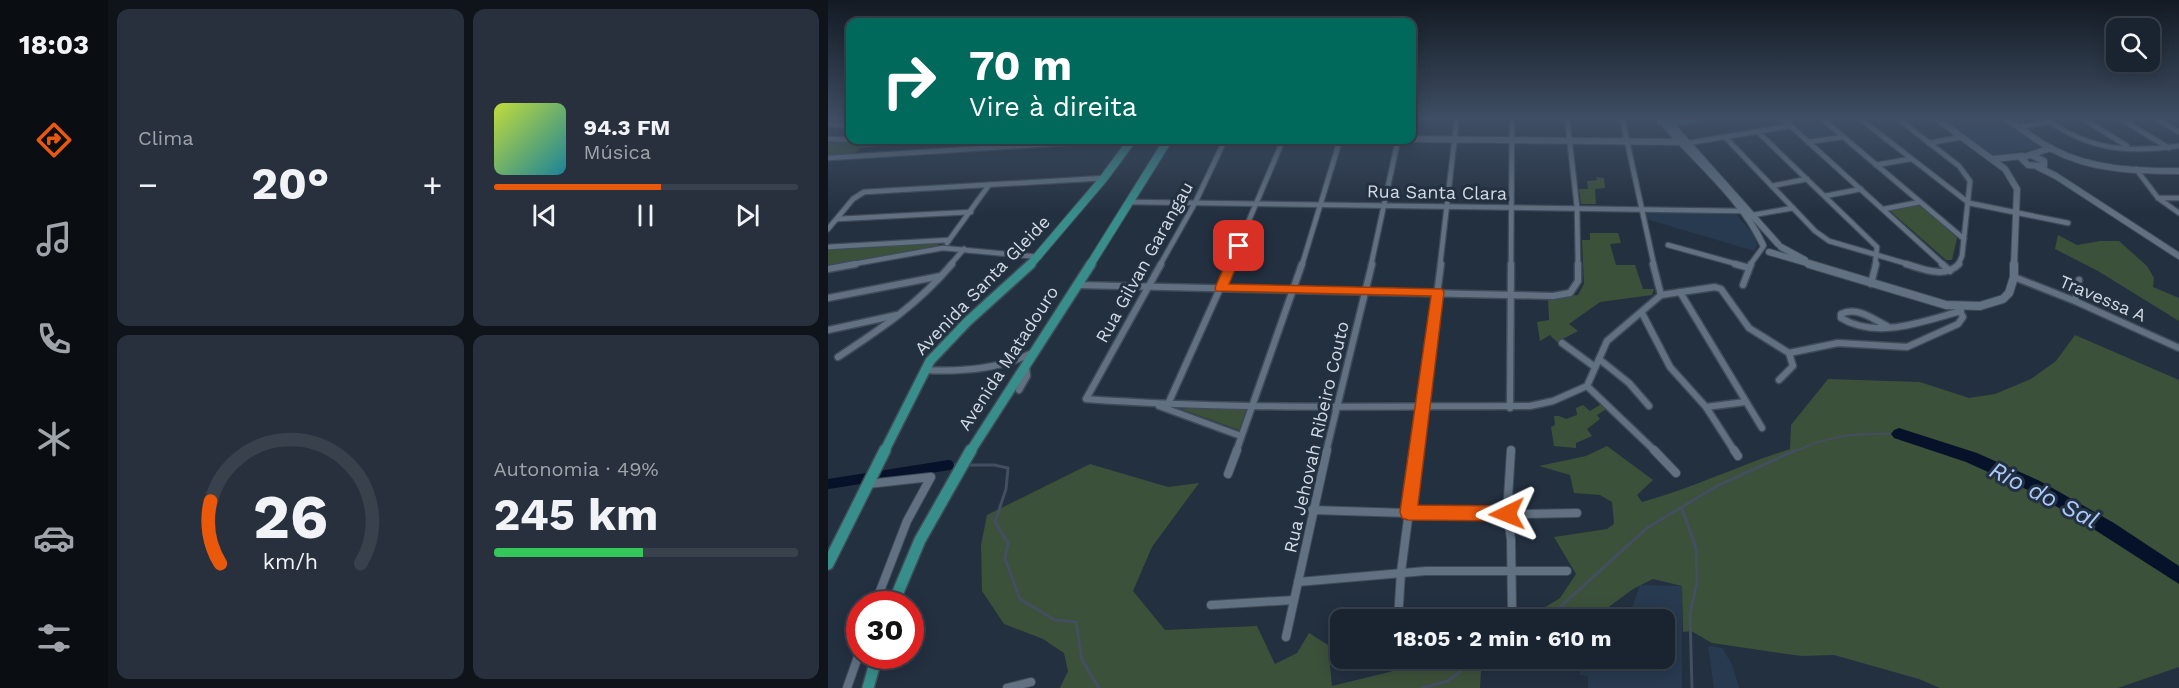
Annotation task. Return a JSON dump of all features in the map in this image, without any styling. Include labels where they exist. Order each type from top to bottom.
[{"type":"main road","name":"Avenida Santa Gleide","points":[[828,564],[924,370],[967,322],[1039,257],[1104,178],[1120,150]]},
{"type":"main road","name":"Avenida Matadouro","points":[[898,591],[922,534],[951,478],[1132,202],[1162,150]]},
{"type":"main road","points":[[868,688],[873,669]]},
{"type":"street","points":[[875,155],[880,150]]},
{"type":"street","points":[[828,158],[953,150]]},
{"type":"street","name":"Rua Gilvan Garangau","points":[[1153,404],[1086,399],[1195,203],[1221,150]]},
{"type":"street","points":[[1168,404],[1221,288],[1279,150]]},
{"type":"street","points":[[1228,474],[1294,290],[1337,150]]},
{"type":"street","name":"Rua Jehovah Ribeiro Couto","points":[[1286,637],[1312,510],[1366,290],[1396,150]]},
{"type":"street","points":[[1399,609],[1408,512],[1454,150]]},
{"type":"street","points":[[1510,408],[1512,150]]},
{"type":"street","points":[[1078,285],[1553,296],[1570,293],[1578,281],[1577,207],[1570,150]]},
{"type":"street","points":[[1629,150],[1640,209],[1661,295]]},
{"type":"street","points":[[1686,150],[1741,211],[1759,234],[1765,248],[1778,253],[1782,250],[1780,245]]},
{"type":"street","points":[[1694,150],[1780,245],[1804,260],[1840,274]]},
{"type":"street","points":[[1738,150],[1824,238],[1928,271],[1950,271],[1960,262],[1971,185],[1968,175],[1938,150]]},
{"type":"street","points":[[1777,150],[1874,243],[1878,255],[1871,284]]},
{"type":"street","points":[[1817,150],[1950,271]]},
{"type":"street","points":[[1858,150],[1964,239]]},
{"type":"street","points":[[1899,150],[1969,203],[2068,223]]},
{"type":"street","points":[[1887,326],[1854,311],[1841,314],[1842,320],[1874,329],[1922,321],[1960,309],[1986,306],[1999,301],[2009,293],[2014,277],[2018,193],[2016,185],[2005,169],[1980,150]]},
{"type":"street","points":[[1993,159],[2031,155],[2046,150]]},
{"type":"street","points":[[2038,167],[2045,164],[2050,150]]},
{"type":"street","points":[[2053,150],[2087,162],[2136,169],[2179,171]]},
{"type":"street","points":[[2031,155],[2045,164],[2056,176]]},
{"type":"street","points":[[2022,156],[2023,161],[2028,165]]},
{"type":"street","points":[[1876,165],[1910,159]]},
{"type":"street","points":[[2002,159],[2038,167],[2056,176],[2179,256]]},
{"type":"street","points":[[2136,169],[2158,198],[2179,213]]},
{"type":"street","points":[[828,229],[858,194],[864,192],[1104,178]]},
{"type":"street","points":[[1772,186],[1807,179]]},
{"type":"street","points":[[943,248],[989,185]]},
{"type":"street","points":[[1825,196],[1861,189]]},
{"type":"street","points":[[2158,198],[2179,198]]},
{"type":"street","name":"Rua Santa Clara","points":[[1132,202],[1741,211]]},
{"type":"street","points":[[1884,209],[1920,202]]},
{"type":"street","points":[[1753,215],[1793,208]]},
{"type":"street","points":[[836,219],[971,212]]},
{"type":"street","points":[[828,247],[949,240]]},
{"type":"street","points":[[1743,285],[1749,268],[1768,242],[1780,245]]},
{"type":"street","points":[[1668,245],[1749,268]]},
{"type":"street","points":[[828,269],[943,248],[1039,257]]},
{"type":"street","points":[[1765,248],[1871,284],[1960,309]]},
{"type":"street","points":[[838,357],[900,315],[929,291],[964,249]]},
{"type":"street","points":[[828,298],[942,276]]},
{"type":"street","name":"Travessa A","points":[[2014,277],[2179,348]]},
{"type":"street","points":[[2074,301],[2079,280]]},
{"type":"street","points":[[1153,404],[1510,408],[1541,404],[1587,386],[1607,341],[1661,295],[1715,287],[1723,291],[1749,327],[1789,353],[1793,366],[1779,380]]},
{"type":"street","points":[[1680,292],[1762,428]]},
{"type":"street","points":[[1789,353],[1838,344],[1912,346],[1958,324],[1963,318],[1960,309]]},
{"type":"street","points":[[1642,313],[1674,373],[1706,407],[1737,456]]},
{"type":"street","points":[[828,330],[900,315]]},
{"type":"street","points":[[1562,343],[1595,368]]},
{"type":"street","points":[[924,370],[940,371],[1012,363],[1032,353]]},
{"type":"street","points":[[1599,359],[1629,383],[1649,406]]},
{"type":"street","points":[[1019,390],[1027,376],[1026,364]]},
{"type":"street","points":[[1587,386],[1629,424],[1676,474]]},
{"type":"street","points":[[1706,407],[1745,402]]},
{"type":"street","points":[[1153,404],[1241,436]]},
{"type":"street","points":[[1510,450],[1507,514],[1511,539],[1512,609]]},
{"type":"street","points":[[868,483],[931,477],[907,521],[880,591]]},
{"type":"street","points":[[1312,510],[1577,513]]},
{"type":"street","points":[[1298,582],[1401,572],[1567,572]]},
{"type":"street","points":[[1211,606],[1294,600]]},
{"type":"street","points":[[847,688],[854,669]]},
{"type":"street","points":[[1007,688],[1031,682]]},
{"type":"shaded area","points":[[1985,150],[2025,150],[1993,156]]},
{"type":"shaded area","points":[[1646,213],[1735,213],[1755,236],[1757,245],[1754,251],[1646,219]]},
{"type":"shaded area","points":[[1640,585],[1682,586],[1682,688],[1588,688],[1588,676],[1580,675],[1580,669],[1675,669],[1675,609],[1630,609]]},
{"type":"shaded area","points":[[1708,646],[1722,648],[1732,664],[1739,688],[1714,688]]},
{"type":"green space","points":[[828,150],[858,150],[855,153],[828,156]]},
{"type":"green space","points":[[1596,177],[1604,178],[1605,188],[1595,189],[1596,204],[1581,204],[1579,189],[1588,189],[1587,181],[1597,180]]},
{"type":"green space","points":[[1919,203],[1957,238],[1952,260],[1946,260],[1889,210]]},
{"type":"green space","points":[[1590,233],[1618,233],[1621,243],[1610,244],[1616,265],[1635,265],[1643,289],[1654,289],[1652,295],[1600,302],[1569,324],[1578,331],[1557,342],[1550,335],[1540,341],[1537,322],[1549,320],[1548,298],[1578,295],[1584,284],[1582,240],[1590,240]]},
{"type":"green space","points":[[2058,235],[2077,245],[2100,241],[2119,241],[2147,266],[2154,278],[2153,287],[2179,298],[2179,321],[2098,271],[2055,249]]},
{"type":"green space","points":[[936,242],[939,245],[933,248],[828,267],[828,249]]},
{"type":"green space","points":[[2075,335],[2179,380],[2179,667],[2118,688],[1940,688],[1919,679],[1834,655],[1801,656],[1712,643],[1691,631],[1683,632],[1682,586],[1653,579],[1633,589],[1606,609],[1542,609],[1560,598],[1576,574],[1554,537],[1607,529],[1614,524],[1612,502],[1600,495],[1574,493],[1570,475],[1539,466],[1586,456],[1607,446],[1653,480],[1637,495],[1642,502],[1790,449],[1791,425],[1828,379],[1920,382],[1969,398],[1995,394],[2031,379],[2056,361]]},
{"type":"green space","points":[[1603,403],[1608,408],[1597,415],[1600,419],[1587,429],[1592,436],[1576,443],[1576,448],[1554,446],[1551,427],[1555,425],[1554,416],[1566,419],[1577,415],[1576,408],[1583,405],[1590,411]]},
{"type":"green space","points":[[1247,408],[1239,430],[1181,409]]},
{"type":"green space","points":[[1090,464],[1168,487],[1199,483],[1152,547],[1133,591],[1165,630],[1257,626],[1275,664],[1297,653],[1309,633],[1328,645],[1332,686],[1401,669],[1486,669],[1481,671],[1480,688],[1060,688],[1068,671],[1064,653],[1043,639],[1004,624],[982,591],[981,545],[987,515]]},
{"type":"waterway","points":[[1793,452],[1833,438],[1899,434]]},
{"type":"waterway","name":"Rio do Sal","points":[[1899,434],[1972,457],[2034,486],[2108,529],[2179,576]]},
{"type":"waterway","points":[[1558,609],[1647,528],[1717,486],[1796,450]]},
{"type":"waterway","points":[[949,465],[959,465]]},
{"type":"waterway","points":[[828,484],[949,465]]},
{"type":"waterway","points":[[967,465],[994,465],[1008,468],[1006,489],[995,522],[1008,543],[1005,559],[1020,599],[1055,620],[1076,622],[1082,660],[1099,688]]},
{"type":"waterway","points":[[1682,509],[1696,548],[1697,582],[1690,614],[1692,688]]},
{"type":"waterway","points":[[1422,688],[1448,681],[1464,669]]},
{"type":"route","points":[[1239,246],[1221,288],[1437,292],[1408,512],[1507,514]]}]
